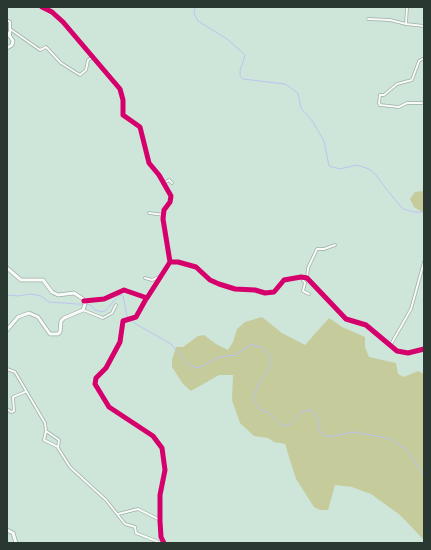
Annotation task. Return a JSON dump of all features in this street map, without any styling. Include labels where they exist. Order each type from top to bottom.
[{"type":"main road","points":[[7,32],[13,41],[10,47]]},
{"type":"main road","points":[[7,268],[20,280],[42,280],[56,294],[63,296],[74,293],[84,301],[83,310],[64,318],[61,323],[60,332],[55,335],[48,332],[38,317],[29,313],[18,317],[7,330]]},
{"type":"main road","points":[[7,530],[13,533],[16,543]]},
{"type":"street","points":[[42,7],[57,16],[120,89],[123,100],[123,115],[140,127],[149,163],[164,183],[171,198],[164,215],[170,262],[136,317],[123,321],[120,342],[106,368],[96,378],[95,384],[109,407],[153,436],[162,448],[165,470],[160,495],[160,520],[161,537],[164,543]]},
{"type":"street","points":[[406,24],[407,7]]},
{"type":"street","points":[[368,19],[390,20],[424,26]]},
{"type":"street","points":[[7,20],[10,22],[10,36]]},
{"type":"street","points":[[10,29],[40,50],[46,46],[61,63],[80,75],[86,70],[88,60],[93,57]]},
{"type":"street","points":[[422,103],[407,103],[399,107],[379,104],[380,95],[384,95],[397,84],[412,80],[419,61],[424,58]]},
{"type":"street","points":[[164,183],[169,180],[172,183]]},
{"type":"street","points":[[149,213],[164,215]]},
{"type":"street","points":[[307,278],[308,268],[317,249],[324,249],[334,245]]},
{"type":"street","points":[[170,262],[178,262],[196,267],[210,280],[219,284],[235,289],[255,290],[265,293],[274,292],[284,280],[301,277],[307,278],[346,319],[366,325],[390,346],[403,354],[424,349]]},
{"type":"street","points":[[390,346],[412,309],[424,262]]},
{"type":"street","points":[[145,278],[152,280],[160,276]]},
{"type":"street","points":[[301,277],[305,283],[303,290],[309,294]]},
{"type":"street","points":[[84,301],[104,299],[124,290],[133,292],[146,299]]},
{"type":"street","points":[[83,310],[103,318],[112,313],[116,306]]},
{"type":"street","points":[[7,369],[15,372],[25,392],[45,423],[46,431],[44,440],[58,446],[70,467],[118,514],[125,524],[135,527],[136,533],[161,543]]},
{"type":"street","points":[[7,409],[11,412],[14,411],[14,397],[25,392]]},
{"type":"street","points":[[46,431],[59,440],[58,446]]},
{"type":"street","points":[[118,514],[136,509],[160,520]]},
{"type":"green space","points":[[424,191],[424,213],[414,207],[410,199],[415,192]]},
{"type":"green space","points":[[262,317],[282,333],[305,345],[329,318],[342,327],[365,337],[365,347],[369,357],[396,363],[398,374],[404,377],[418,371],[424,374],[424,540],[400,515],[371,494],[352,487],[335,485],[328,510],[320,510],[314,507],[296,479],[285,444],[274,442],[268,438],[254,436],[240,423],[232,400],[233,375],[219,375],[191,391],[183,384],[172,367],[172,360],[176,347],[183,347],[198,336],[204,335],[216,344],[228,350],[233,342],[237,329],[245,322]]},
{"type":"waterway","points":[[195,7],[194,13],[198,21],[227,39],[245,55],[240,71],[240,76],[243,79],[285,84],[298,93],[301,108],[313,122],[324,141],[329,166],[340,169],[357,165],[369,169],[376,175],[403,209],[414,212],[424,212]]},
{"type":"waterway","points":[[7,295],[17,296],[31,294],[41,296],[49,302],[91,305],[94,309],[101,312],[105,311],[119,295],[123,296],[127,316],[136,324],[171,344],[188,364],[194,367],[199,368],[219,357],[236,355],[250,345],[261,347],[267,352],[270,359],[270,367],[259,382],[253,399],[260,409],[271,414],[281,425],[286,426],[292,423],[302,411],[312,410],[319,421],[320,432],[328,437],[355,432],[391,439],[407,450],[424,475]]},
{"type":"cycle path","points":[[42,7],[52,12],[63,22],[120,89],[123,100],[123,115],[140,127],[149,163],[159,175],[171,196],[170,202],[164,210],[163,219],[170,262],[147,298],[124,290],[104,299],[84,301]]},
{"type":"cycle path","points":[[170,262],[178,262],[196,267],[210,280],[219,284],[235,289],[255,290],[265,293],[274,292],[284,280],[301,277],[307,278],[346,319],[366,325],[397,351],[408,353],[424,349]]},
{"type":"cycle path","points":[[146,299],[136,317],[123,321],[120,342],[106,368],[96,378],[95,384],[109,407],[153,436],[162,448],[165,470],[160,495],[160,521],[161,537],[164,543]]}]
